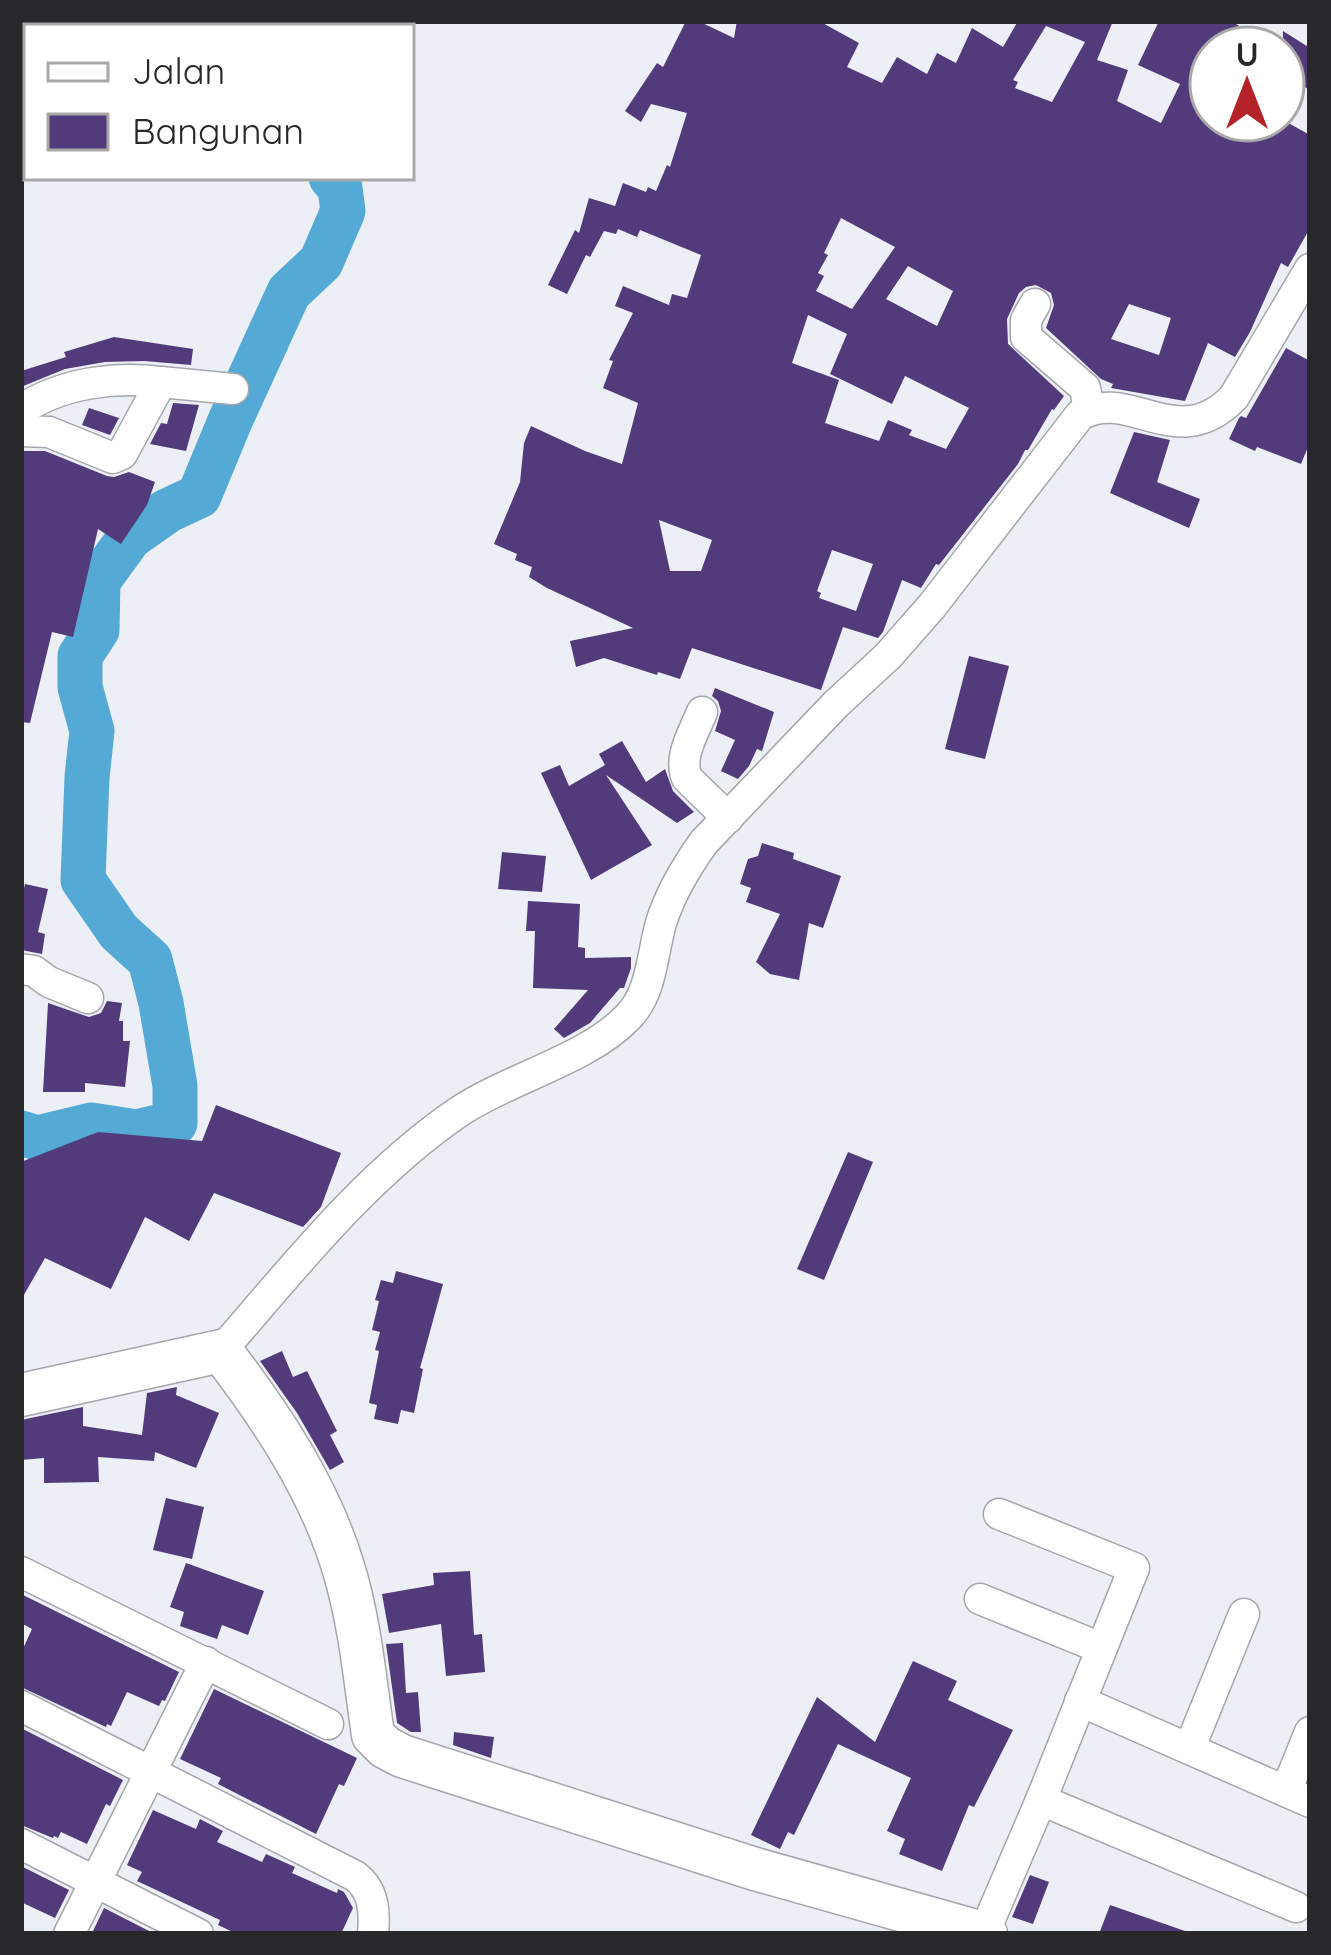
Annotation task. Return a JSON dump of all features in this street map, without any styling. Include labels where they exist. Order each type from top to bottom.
[{"type":"street","points":[[21,1395],[221,1351],[308,1251],[421,1140],[465,1108],[578,1052],[625,1021],[644,994],[663,918],[689,862],[932,606],[1074,422],[1089,410],[1110,408],[1194,422],[1221,411],[1234,397],[1310,268]]},
{"type":"street","points":[[1035,304],[1026,320],[1025,337],[1084,388],[1089,410]]},
{"type":"street","points":[[21,410],[36,400],[111,379],[233,389]]},
{"type":"street","points":[[21,431],[49,432],[112,458],[122,454],[161,382]]},
{"type":"street","points":[[702,712],[683,771],[728,818]]},
{"type":"street","points":[[36,963],[49,982],[88,998]]},
{"type":"street","points":[[221,1351],[274,1422],[343,1565],[373,1735],[385,1748],[755,1868],[985,1934],[1134,1568],[999,1514]]},
{"type":"street","points":[[21,1572],[328,1724]]},
{"type":"street","points":[[980,1599],[1101,1648]]},
{"type":"street","points":[[1190,1748],[1244,1614]]},
{"type":"street","points":[[69,1934],[206,1662]]},
{"type":"street","points":[[1079,1701],[1298,1797],[1310,1732]]},
{"type":"street","points":[[21,1706],[355,1876],[365,1884],[374,1909],[373,1934]]},
{"type":"street","points":[[1041,1800],[1296,1907]]},
{"type":"street","points":[[21,1844],[198,1934]]},
{"type":"building","points":[[686,21],[698,21],[734,38],[737,21],[819,21],[859,43],[847,67],[882,83],[897,57],[927,74],[937,53],[956,63],[972,28],[1003,47],[1018,21],[1113,21],[1097,60],[1128,70],[1117,101],[1161,123],[1180,84],[1138,65],[1159,21],[1231,21],[1236,24],[1187,24],[1187,144],[1307,144],[1310,135],[1310,228],[1288,267],[1281,263],[1235,357],[1208,343],[1185,401],[1111,388],[1113,384],[1101,379],[1046,328],[1054,305],[1051,293],[1036,285],[1019,293],[1007,319],[1008,344],[1064,396],[1018,464],[921,588],[902,580],[878,638],[843,627],[821,690],[692,648],[680,679],[604,658],[576,667],[570,641],[633,628],[547,588],[529,577],[532,567],[515,560],[517,554],[494,544],[520,482],[531,426],[622,464],[638,403],[603,388],[613,361],[609,360],[633,313],[615,306],[623,286],[669,305],[672,294],[687,298],[701,255],[640,230],[637,237],[618,229],[616,234],[604,231],[567,294],[548,285],[575,230],[579,233],[589,198],[615,206],[623,183],[656,191],[667,165],[670,167],[687,113],[651,104],[641,122],[625,111],[657,63],[663,67]],"holes":[[[1046,26],[1085,42],[1052,102],[1015,88],[1018,82],[1013,80]],[[841,218],[895,247],[852,309],[816,291],[824,276],[818,273],[828,255],[824,253]],[[908,266],[953,291],[937,326],[886,299]],[[1129,304],[1171,318],[1159,355],[1111,339]],[[808,315],[847,334],[830,374],[892,404],[905,376],[969,408],[946,449],[909,435],[912,430],[888,420],[879,441],[825,423],[839,380],[792,363]],[[659,520],[712,540],[701,571],[670,571]],[[832,550],[873,564],[856,611],[819,598],[817,591]]]},
{"type":"building","points":[[1307,46],[1310,48],[1307,88]]},
{"type":"building","points":[[114,337],[193,349],[191,365],[105,362],[65,369],[21,387],[21,371]]},
{"type":"building","points":[[1286,348],[1310,361],[1310,442],[1301,464],[1229,439]]},
{"type":"building","points":[[173,403],[199,405],[186,451],[150,444],[161,423],[167,424]]},
{"type":"building","points":[[89,408],[119,418],[110,435],[82,425]]},
{"type":"building","points":[[1134,432],[1170,440],[1157,482],[1200,499],[1189,528],[1110,493]]},
{"type":"building","points":[[22,451],[45,451],[107,476],[129,472],[155,482],[147,505],[121,544],[98,529],[73,637],[52,632],[30,723],[21,722]]},
{"type":"building","points":[[969,656],[1009,666],[985,759],[945,749]]},
{"type":"building","points":[[715,688],[774,712],[762,751],[757,749],[738,779],[721,771],[735,740],[715,731],[721,711],[712,696]]},
{"type":"building","points":[[622,741],[646,782],[665,769],[673,791],[694,812],[677,823],[606,775],[652,845],[591,880],[541,773],[560,765],[569,786],[605,765],[599,754]]},
{"type":"building","points":[[762,843],[841,876],[823,928],[809,923],[799,980],[770,974],[756,962],[780,914],[746,902],[751,888],[740,884],[748,859],[758,856]]},
{"type":"building","points":[[502,852],[546,856],[542,892],[498,889]]},
{"type":"building","points":[[25,884],[48,889],[38,932],[45,934],[42,954],[21,950]]},
{"type":"building","points":[[528,901],[580,904],[578,947],[585,948],[585,958],[631,957],[624,988],[590,1023],[564,1038],[554,1029],[588,990],[533,988],[535,931],[526,931]]},
{"type":"building","points":[[107,1001],[122,1003],[123,1041],[130,1041],[125,1087],[85,1083],[85,1092],[43,1092],[48,1003],[89,1017],[101,1013]]},
{"type":"building","points":[[216,1105],[341,1153],[321,1207],[303,1227],[214,1193],[189,1241],[145,1217],[111,1289],[45,1258],[21,1300],[21,1162],[98,1132],[202,1141]]},
{"type":"building","points":[[848,1152],[873,1162],[824,1280],[797,1269]]},
{"type":"building","points":[[396,1271],[443,1284],[420,1368],[414,1413],[401,1410],[398,1424],[374,1419],[377,1405],[369,1403],[379,1351],[375,1350],[380,1332],[372,1330],[379,1301],[375,1300],[381,1280],[393,1283]]},
{"type":"building","points":[[282,1351],[293,1377],[307,1371],[337,1431],[330,1435],[344,1462],[330,1470],[260,1361]]},
{"type":"building","points":[[177,1387],[176,1395],[219,1413],[196,1468],[155,1452],[154,1461],[98,1457],[99,1482],[44,1483],[44,1458],[21,1460],[21,1420],[83,1407],[83,1426],[142,1435],[147,1393]]},
{"type":"building","points":[[166,1498],[204,1507],[192,1559],[153,1550]]},
{"type":"building","points":[[186,1563],[264,1591],[248,1635],[222,1625],[217,1639],[180,1626],[184,1612],[170,1607]]},
{"type":"building","points":[[470,1571],[474,1635],[482,1634],[485,1672],[446,1676],[441,1624],[389,1633],[382,1594],[434,1585],[433,1573]]},
{"type":"building","points":[[21,1594],[179,1672],[165,1701],[159,1706],[127,1692],[111,1726],[106,1727],[21,1687],[21,1653],[32,1629],[21,1623]]},
{"type":"building","points":[[403,1643],[406,1693],[418,1692],[421,1732],[397,1723],[386,1644]]},
{"type":"building","points":[[913,1661],[957,1681],[948,1700],[1013,1730],[974,1807],[969,1805],[942,1871],[899,1854],[905,1839],[887,1831],[911,1778],[838,1744],[794,1835],[788,1832],[780,1849],[751,1835],[817,1697],[875,1742]]},
{"type":"building","points":[[214,1689],[357,1758],[316,1834],[180,1759]]},
{"type":"building","points":[[21,1728],[123,1780],[87,1844],[61,1832],[53,1838],[21,1825]]},
{"type":"building","points":[[454,1732],[494,1737],[491,1758],[453,1745]]},
{"type":"building","points":[[153,1810],[196,1829],[200,1819],[223,1831],[217,1842],[262,1862],[266,1854],[295,1867],[292,1873],[344,1892],[353,1908],[341,1934],[237,1934],[218,1925],[220,1920],[137,1881],[142,1872],[127,1865]]},
{"type":"building","points":[[21,1866],[69,1890],[55,1918],[23,1903],[21,1908]]},
{"type":"building","points":[[1030,1875],[1049,1882],[1033,1924],[1012,1917]]},
{"type":"building","points":[[1110,1905],[1185,1931],[1184,1934],[1099,1934]]},
{"type":"building","points":[[104,1908],[155,1934],[93,1931]]},
{"type":"waterway","points":[[21,1133],[37,1138],[91,1125],[137,1132],[175,1123],[175,1086],[150,960],[119,932],[83,880],[92,731],[80,687],[80,656],[97,630],[98,581],[130,537],[199,496],[289,292],[321,262],[343,211],[340,188],[333,180]]}]
